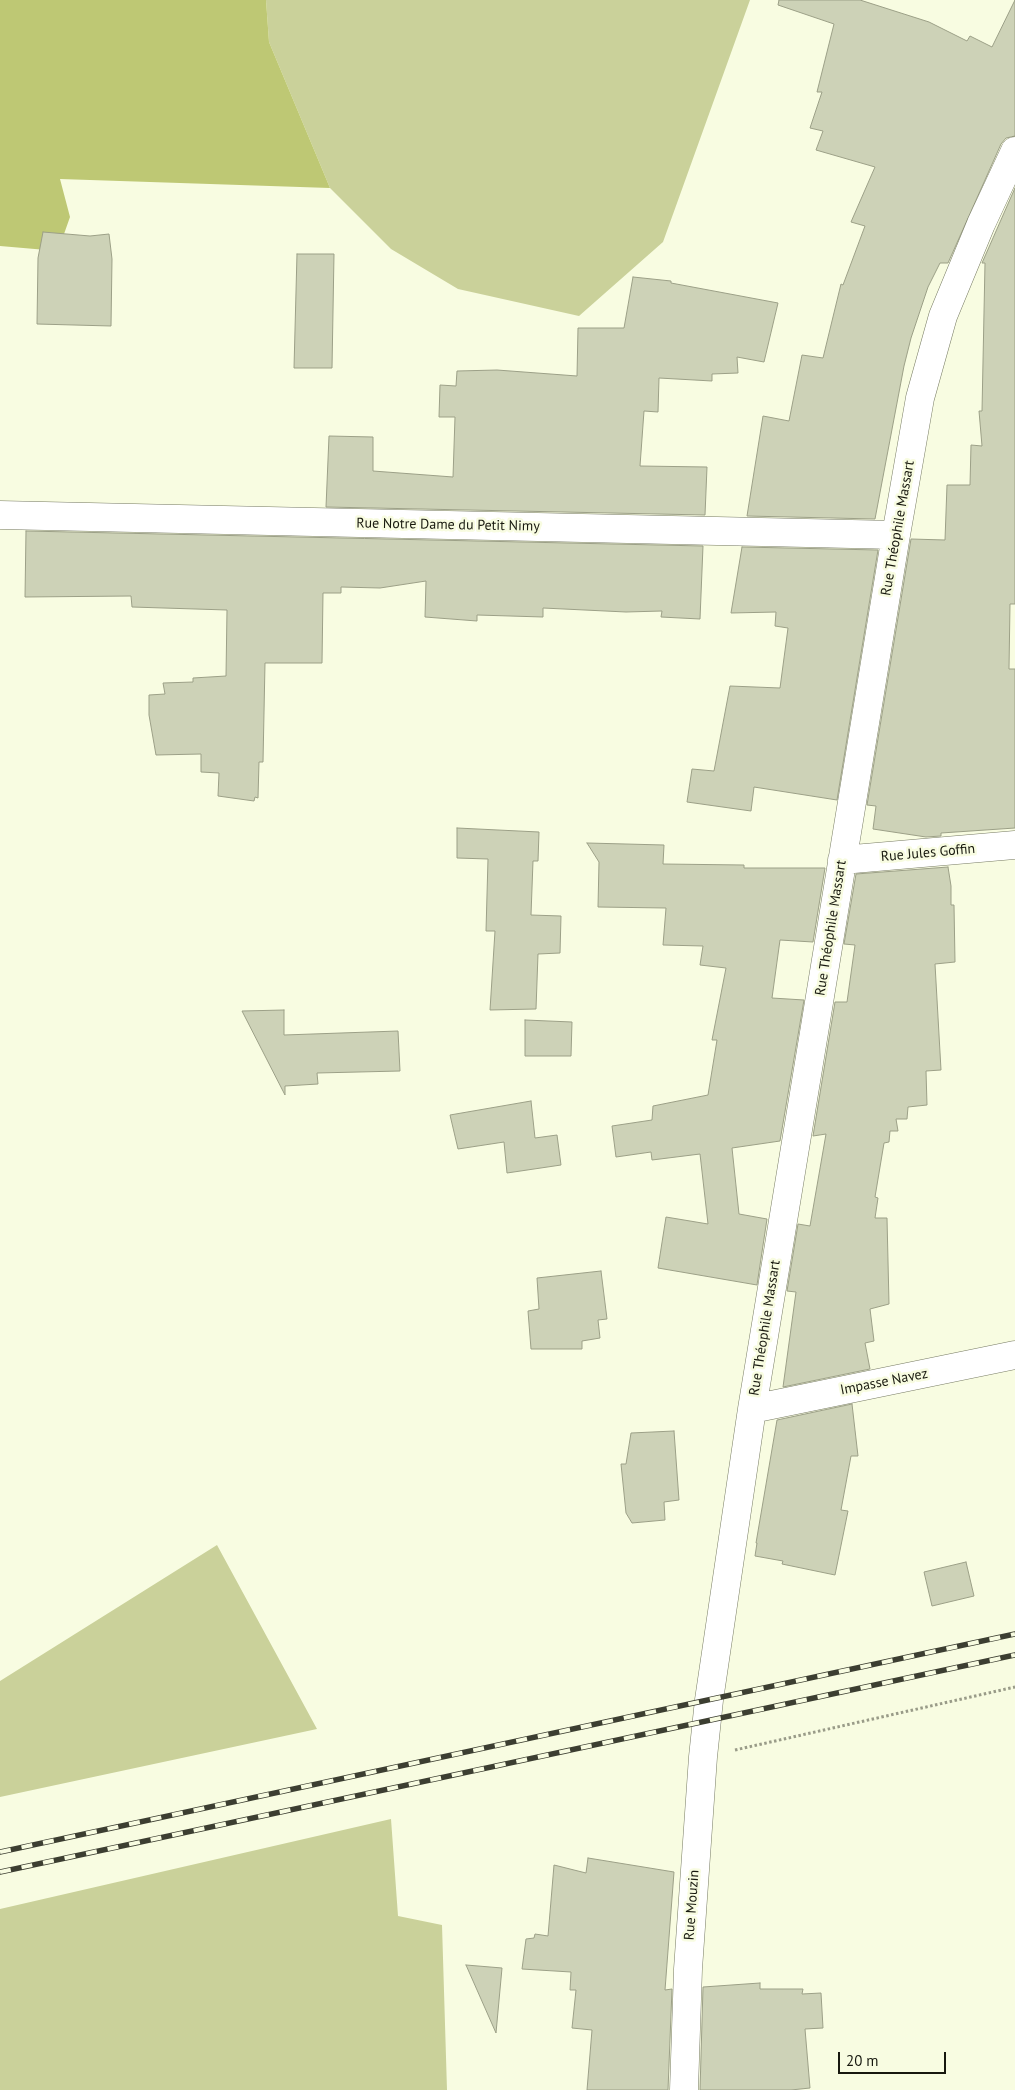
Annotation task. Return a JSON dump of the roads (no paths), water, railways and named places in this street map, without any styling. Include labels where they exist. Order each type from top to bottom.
[{"type":"street","name":"Rue Théophile Massart","points":[[707,1720],[752,1408],[920,398],[944,316],[1015,151]]},
{"type":"street","name":"Rue Notre Dame du Petit Nimy","points":[[0,515],[896,535]]},
{"type":"street","name":"Rue Jules Goffin","points":[[842,860],[1015,845]]},
{"type":"street","name":"Impasse Navez","points":[[752,1408],[1015,1355]]},
{"type":"street","name":"Rue Mouzin","points":[[684,2090],[686,1998],[707,1720]]},
{"type":"railway","points":[[0,1852],[1015,1634]]},
{"type":"railway","points":[[0,1872],[1015,1655]]}]
